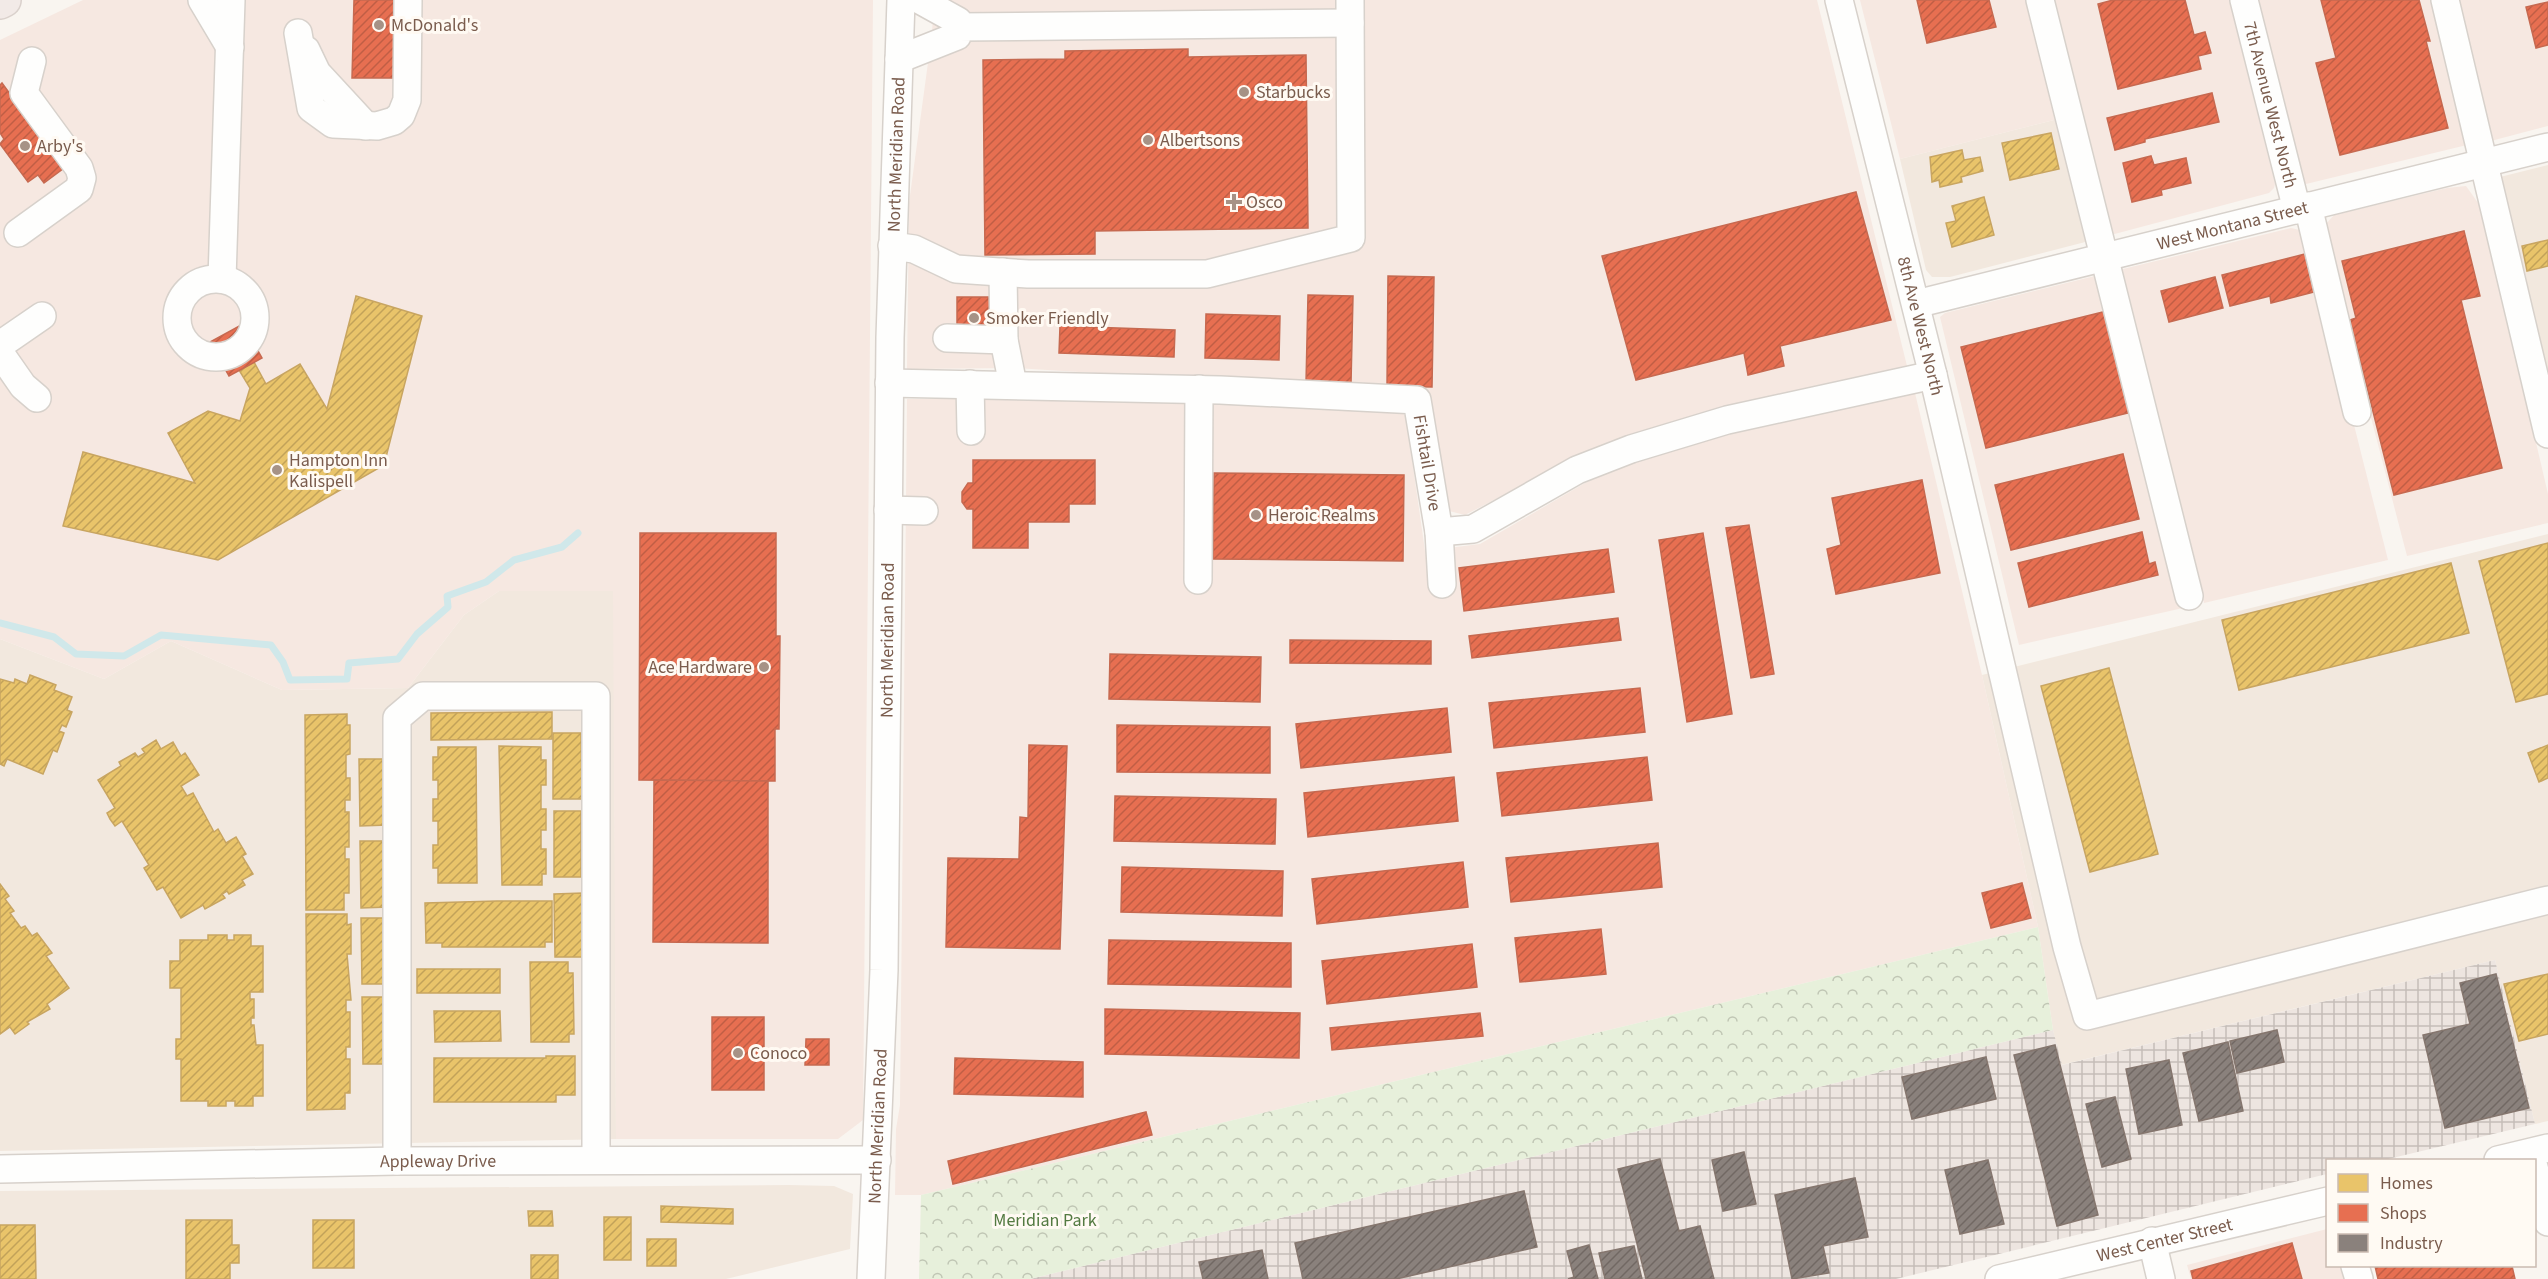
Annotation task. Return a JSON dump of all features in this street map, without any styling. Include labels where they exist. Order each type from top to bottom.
[{"type":"street","points":[[202,0],[230,48]]},
{"type":"street","points":[[222,279],[231,0]]},
{"type":"street","points":[[298,33],[317,73],[366,126],[377,126],[394,121],[405,107],[408,0]]},
{"type":"street","name":"North Meridian Road","points":[[871,1279],[884,970],[889,383],[901,0]]},
{"type":"street","points":[[920,0],[958,28]]},
{"type":"street","name":"8th Ave West North","points":[[1839,0],[1934,375],[2067,947],[2087,1016],[2548,900]]},
{"type":"street","points":[[2040,0],[2188,596]]},
{"type":"street","name":"7th Avenue West North","points":[[2244,0],[2357,412]]},
{"type":"street","points":[[2445,0],[2548,434]]},
{"type":"street","points":[[892,246],[914,249],[956,268],[1003,272],[1207,274],[1352,238],[1350,11],[958,27],[899,59]]},
{"type":"street","points":[[18,233],[80,189],[82,178],[79,168],[24,93],[32,61]]},
{"type":"street","name":"West Montana Street","points":[[1916,304],[2548,147]]},
{"type":"street","points":[[1003,272],[1004,340],[1013,385]]},
{"type":"street","points":[[0,345],[42,316]]},
{"type":"street","points":[[947,338],[1004,340]]},
{"type":"street","points":[[0,353],[23,386],[37,398]]},
{"type":"street","name":"Fishtail Drive","points":[[889,383],[1199,389],[1417,400],[1439,532],[1473,529],[1577,470],[1631,449],[1727,420],[1934,375]]},
{"type":"street","points":[[970,384],[971,431]]},
{"type":"street","points":[[1198,580],[1199,389]]},
{"type":"street","points":[[888,510],[924,511]]},
{"type":"street","points":[[1439,532],[1442,584]]},
{"type":"street","points":[[397,1161],[397,718],[423,696],[596,696],[596,1160]]},
{"type":"street","points":[[2518,1159],[2537,1157],[2547,1213]]},
{"type":"street","name":"Appleway Drive","points":[[0,1169],[397,1161],[877,1160]]},
{"type":"street","name":"West Center Street","points":[[1999,1279],[2152,1241],[2326,1202]]},
{"type":"street","points":[[2152,1241],[2161,1279]]},
{"type":"shaded area","points":[[83,0],[873,0],[863,1120],[838,1139],[616,1139],[613,591],[499,591],[464,615],[408,688],[282,690],[171,641],[104,679],[0,639],[0,40]]},
{"type":"shaded area","points":[[934,0],[1817,0],[1907,366],[1723,408],[1571,460],[1465,515],[1449,511],[1444,500],[1429,390],[1300,386],[1015,368],[907,369],[909,203],[932,33]]},
{"type":"shaded area","points":[[1860,0],[2032,0],[2062,118],[1900,159]]},
{"type":"shaded area","points":[[2048,0],[2229,0],[2275,184],[2274,188],[2269,193],[2107,236]]},
{"type":"shaded area","points":[[2259,0],[2436,0],[2471,144],[2306,184],[2301,180]]},
{"type":"shaded area","points":[[2452,0],[2548,0],[2548,126],[2487,142]]},
{"type":"shaded area","points":[[2062,118],[2093,240],[1950,277],[1932,277],[1926,270],[1900,159]]},
{"type":"shaded area","points":[[2548,165],[2548,385],[2496,178]]},
{"type":"shaded area","points":[[2466,186],[2481,207],[2548,494],[2548,523],[2407,556],[2324,237],[2325,225],[2334,215],[2447,188]]},
{"type":"shaded area","points":[[2291,228],[2300,230],[2308,242],[2388,560],[2204,603],[2119,270]]},
{"type":"shaded area","points":[[2099,275],[2183,608],[2019,645],[1940,317],[1945,313]]},
{"type":"shaded area","points":[[1915,393],[1982,675],[2038,927],[921,1195],[895,1195],[896,1129],[900,1105],[907,399],[1172,399],[1402,412],[1406,417],[1425,551],[1480,544],[1585,483],[1636,460],[1728,434]]},
{"type":"shaded area","points":[[2548,534],[2548,1121],[2535,1124],[2495,960],[2061,1065],[2053,1030],[2038,927],[1982,675]]},
{"type":"shaded area","points":[[499,591],[614,591],[616,1139],[0,1151],[0,639],[104,679],[171,641],[282,690],[408,688],[464,615]]},
{"type":"shaded area","points":[[2495,960],[2535,1124],[2388,1159],[2326,1159],[2326,1174],[1896,1279],[1030,1279],[2053,1030],[2062,1065]]},
{"type":"shaded area","points":[[834,1186],[853,1194],[850,1249],[726,1279],[0,1279],[0,1191]]},
{"type":"shaded area","points":[[2326,1229],[2326,1267],[2345,1267],[2349,1279],[2191,1279],[2187,1265]]},
{"type":"green space","name":"Meridian Park","points":[[2038,927],[2053,1030],[1030,1279],[919,1279],[921,1195]]},
{"type":"building: Homes","points":[[2051,133],[2059,169],[2010,180],[2002,143]]},
{"type":"building: Homes","points":[[1962,150],[1964,160],[1980,157],[1983,171],[1961,177],[1962,182],[1940,187],[1939,180],[1932,182],[1930,157]]},
{"type":"building: Homes","points":[[1984,197],[1994,235],[1952,247],[1946,223],[1956,221],[1952,206]]},
{"type":"building: Homes","points":[[2548,240],[2548,266],[2527,271],[2522,246]]},
{"type":"building: Homes","points":[[356,296],[422,316],[384,465],[218,560],[63,526],[83,452],[195,483],[168,433],[208,411],[240,421],[250,388],[239,370],[254,362],[266,384],[300,364],[327,409]]},
{"type":"building: Homes","points":[[2548,543],[2548,694],[2516,702],[2479,561]]},
{"type":"building: Homes","points":[[2451,563],[2469,633],[2239,690],[2222,620]]},
{"type":"building: Homes","points":[[2109,668],[2158,854],[2090,872],[2041,686]]},
{"type":"building: Homes","points":[[30,675],[56,685],[54,690],[72,697],[67,710],[72,712],[66,727],[62,725],[59,731],[64,733],[57,752],[53,750],[43,774],[7,759],[4,766],[0,764],[0,679],[14,683],[15,679],[27,684]]},
{"type":"building: Homes","points":[[552,712],[552,739],[431,740],[431,713]]},
{"type":"building: Homes","points":[[347,714],[347,725],[350,725],[350,754],[346,755],[346,778],[350,778],[350,800],[345,800],[345,812],[349,812],[349,847],[345,847],[345,859],[349,859],[349,893],[344,893],[344,910],[306,910],[305,715]]},
{"type":"building: Homes","points":[[553,733],[581,733],[582,799],[553,799]]},
{"type":"building: Homes","points":[[156,740],[161,749],[173,742],[181,756],[185,753],[199,775],[181,786],[187,796],[193,793],[214,832],[218,829],[226,843],[236,837],[246,854],[242,856],[253,874],[242,880],[245,885],[229,894],[227,891],[222,894],[225,898],[205,909],[203,905],[181,918],[163,887],[157,890],[144,868],[149,865],[122,821],[115,826],[110,819],[107,813],[115,808],[98,780],[121,766],[119,762],[135,753],[138,757],[145,753],[142,749]]},
{"type":"building: Homes","points":[[2548,745],[2548,778],[2539,782],[2528,753]]},
{"type":"building: Homes","points":[[499,746],[541,747],[541,760],[546,760],[546,785],[541,785],[541,809],[546,809],[546,830],[541,830],[541,849],[546,849],[546,874],[542,874],[542,885],[502,885]]},
{"type":"building: Homes","points":[[438,747],[476,747],[477,883],[438,883],[438,868],[433,868],[433,845],[438,845],[438,821],[433,821],[433,799],[438,799],[438,780],[433,780],[433,757],[438,757]]},
{"type":"building: Homes","points":[[359,759],[388,759],[388,825],[360,826]]},
{"type":"building: Homes","points":[[554,811],[581,811],[581,877],[554,877]]},
{"type":"building: Homes","points":[[360,841],[389,841],[389,907],[361,908]]},
{"type":"building: Homes","points":[[0,884],[9,896],[5,899],[14,911],[10,913],[21,928],[25,926],[32,936],[37,933],[52,953],[46,956],[69,988],[47,1004],[50,1009],[27,1022],[29,1024],[15,1034],[10,1027],[0,1034]]},
{"type":"building: Homes","points":[[583,893],[585,957],[555,957],[554,894]]},
{"type":"building: Homes","points":[[552,901],[552,942],[545,942],[545,947],[442,947],[442,943],[426,943],[425,903]]},
{"type":"building: Homes","points":[[306,914],[347,914],[347,925],[351,924],[351,954],[347,954],[351,1000],[346,1000],[346,1012],[350,1012],[350,1047],[346,1047],[346,1059],[350,1059],[350,1093],[345,1093],[345,1109],[307,1110]]},
{"type":"building: Homes","points":[[361,918],[389,918],[390,984],[362,984]]},
{"type":"building: Homes","points":[[208,935],[227,935],[227,940],[234,940],[234,935],[251,935],[251,946],[263,946],[263,992],[250,992],[250,999],[254,999],[254,1018],[251,1018],[251,1025],[254,1025],[256,1045],[263,1045],[263,1096],[253,1096],[253,1106],[235,1106],[235,1101],[226,1101],[226,1106],[208,1106],[208,1101],[181,1101],[181,1059],[176,1059],[176,1039],[181,1039],[181,988],[170,988],[170,961],[180,961],[180,940],[208,940]]},
{"type":"building: Homes","points":[[530,962],[568,962],[568,973],[573,973],[574,1034],[569,1034],[569,1042],[531,1042]]},
{"type":"building: Homes","points":[[417,969],[500,969],[500,993],[417,993]]},
{"type":"building: Homes","points":[[2548,974],[2548,1034],[2519,1041],[2504,984]]},
{"type":"building: Homes","points":[[362,997],[390,997],[390,1064],[363,1064]]},
{"type":"building: Homes","points":[[434,1011],[500,1011],[501,1041],[435,1042]]},
{"type":"building: Homes","points":[[546,1056],[575,1056],[575,1095],[556,1095],[556,1102],[434,1102],[434,1058],[546,1058]]},
{"type":"building: Homes","points":[[661,1206],[733,1209],[733,1224],[661,1222]]},
{"type":"building: Homes","points":[[528,1211],[552,1211],[553,1226],[529,1226]]},
{"type":"building: Homes","points":[[604,1217],[631,1217],[631,1260],[604,1260]]},
{"type":"building: Homes","points":[[186,1220],[232,1220],[232,1245],[239,1245],[239,1263],[230,1263],[230,1279],[186,1279]]},
{"type":"building: Homes","points":[[313,1220],[354,1220],[354,1268],[313,1268]]},
{"type":"building: Homes","points":[[0,1225],[35,1225],[36,1279],[0,1279]]},
{"type":"building: Homes","points":[[647,1239],[676,1239],[676,1266],[647,1266]]},
{"type":"building: Homes","points":[[531,1255],[558,1255],[558,1279],[531,1279]]},
{"type":"building: Shops","points":[[354,0],[403,0],[401,78],[352,78]]},
{"type":"building: Shops","points":[[1917,0],[1989,0],[1996,27],[1927,43]]},
{"type":"building: Shops","points":[[2113,0],[2185,0],[2194,35],[2205,32],[2211,53],[2198,56],[2201,69],[2118,89],[2098,4]]},
{"type":"building: Shops","points":[[2321,0],[2419,0],[2430,41],[2426,41],[2448,128],[2340,155],[2316,63],[2336,58]]},
{"type":"building: Shops","points":[[2548,2],[2548,45],[2536,48],[2526,7]]},
{"type":"building: Shops","points":[[1188,49],[1188,57],[1306,55],[1308,228],[1095,231],[1095,254],[985,255],[983,60],[1065,59],[1065,51]]},
{"type":"building: Shops","points":[[2,83],[64,168],[44,183],[38,175],[28,182],[0,144],[4,139],[0,133],[0,85]]},
{"type":"building: Shops","points":[[2212,93],[2219,122],[2145,139],[2145,142],[2115,150],[2107,118]]},
{"type":"building: Shops","points":[[2151,156],[2154,165],[2186,158],[2191,183],[2161,190],[2162,195],[2132,202],[2123,163]]},
{"type":"building: Shops","points":[[1856,192],[1891,320],[1780,346],[1784,366],[1748,375],[1744,353],[1636,380],[1602,256]]},
{"type":"building: Shops","points":[[2464,231],[2480,296],[2461,300],[2502,468],[2394,495],[2350,320],[2356,318],[2342,261]]},
{"type":"building: Shops","points":[[2305,254],[2314,292],[2271,303],[2270,296],[2230,306],[2222,275]]},
{"type":"building: Shops","points":[[1388,276],[1434,277],[1432,387],[1387,386]]},
{"type":"building: Shops","points":[[2215,277],[2223,308],[2169,322],[2161,291]]},
{"type":"building: Shops","points":[[1308,295],[1353,296],[1351,384],[1306,383]]},
{"type":"building: Shops","points":[[957,297],[994,297],[993,336],[957,336]]},
{"type":"building: Shops","points":[[2107,311],[2132,412],[1986,448],[1961,347]]},
{"type":"building: Shops","points":[[1206,314],[1280,316],[1279,360],[1205,358]]},
{"type":"building: Shops","points":[[243,324],[262,358],[229,376],[210,342]]},
{"type":"building: Shops","points":[[1060,326],[1175,330],[1174,357],[1059,353]]},
{"type":"building: Shops","points":[[2123,454],[2139,519],[2011,550],[1995,485]]},
{"type":"building: Shops","points":[[973,460],[1095,460],[1095,504],[1069,504],[1069,522],[1028,522],[1028,548],[973,548],[973,509],[967,509],[962,502],[962,492],[968,483],[973,483]]},
{"type":"building: Shops","points":[[1214,473],[1404,475],[1403,561],[1213,559]]},
{"type":"building: Shops","points":[[1922,480],[1940,573],[1836,594],[1827,549],[1841,545],[1832,498]]},
{"type":"building: Shops","points":[[1749,525],[1774,674],[1751,678],[1726,528]]},
{"type":"building: Shops","points":[[2142,532],[2149,564],[2155,562],[2158,575],[2029,607],[2018,563]]},
{"type":"building: Shops","points":[[640,533],[776,533],[776,636],[780,636],[779,729],[775,729],[775,781],[639,780]]},
{"type":"building: Shops","points":[[1703,533],[1732,714],[1687,722],[1659,540]]},
{"type":"building: Shops","points":[[1608,549],[1614,592],[1464,611],[1459,568]]},
{"type":"building: Shops","points":[[1618,618],[1621,640],[1472,658],[1469,636]]},
{"type":"building: Shops","points":[[1290,640],[1431,641],[1431,664],[1290,663]]},
{"type":"building: Shops","points":[[1110,654],[1261,657],[1260,702],[1109,699]]},
{"type":"building: Shops","points":[[1640,688],[1645,732],[1494,748],[1489,703]]},
{"type":"building: Shops","points":[[1447,708],[1451,752],[1301,768],[1296,724]]},
{"type":"building: Shops","points":[[1117,725],[1270,727],[1270,773],[1117,772]]},
{"type":"building: Shops","points":[[1029,745],[1067,746],[1060,949],[946,947],[948,858],[1019,859],[1020,817],[1028,818]]},
{"type":"building: Shops","points":[[1647,757],[1652,800],[1502,816],[1497,773]]},
{"type":"building: Shops","points":[[1454,777],[1458,821],[1308,837],[1304,793]]},
{"type":"building: Shops","points":[[654,780],[768,781],[768,943],[653,942]]},
{"type":"building: Shops","points":[[1115,796],[1276,799],[1275,844],[1114,841]]},
{"type":"building: Shops","points":[[1658,843],[1662,887],[1511,902],[1506,858]]},
{"type":"building: Shops","points":[[1463,862],[1468,907],[1317,924],[1312,879]]},
{"type":"building: Shops","points":[[1122,867],[1283,871],[1282,916],[1121,912]]},
{"type":"building: Shops","points":[[2022,883],[2031,918],[1991,928],[1982,893]]},
{"type":"building: Shops","points":[[1601,929],[1606,974],[1520,982],[1515,938]]},
{"type":"building: Shops","points":[[1109,940],[1291,943],[1291,987],[1108,984]]},
{"type":"building: Shops","points":[[1472,944],[1477,987],[1327,1004],[1322,961]]},
{"type":"building: Shops","points":[[1105,1009],[1300,1013],[1299,1058],[1105,1054]]},
{"type":"building: Shops","points":[[1480,1013],[1483,1036],[1332,1050],[1330,1028]]},
{"type":"building: Shops","name":"Conoco","points":[[712,1017],[764,1017],[764,1090],[712,1090]]},
{"type":"building: Shops","points":[[806,1039],[829,1039],[829,1065],[805,1065]]},
{"type":"building: Shops","points":[[955,1058],[1083,1062],[1083,1097],[954,1094]]},
{"type":"building: Shops","points":[[1146,1112],[1152,1135],[953,1184],[948,1161]]},
{"type":"building: Shops","points":[[2292,1243],[2302,1279],[2193,1279],[2191,1271]]},
{"type":"building: Shops","points":[[2375,1267],[2512,1267],[2515,1279],[2378,1279]]},
{"type":"building: Industry","points":[[2496,974],[2529,1108],[2445,1128],[2423,1035],[2470,1024],[2460,983]]},
{"type":"building: Industry","points":[[2277,1030],[2284,1062],[2237,1073],[2230,1041]]},
{"type":"building: Industry","points":[[2228,1042],[2243,1111],[2199,1121],[2183,1053]]},
{"type":"building: Industry","points":[[2055,1045],[2098,1215],[2057,1226],[2014,1055]]},
{"type":"building: Industry","points":[[1986,1057],[1996,1099],[1912,1119],[1902,1077]]},
{"type":"building: Industry","points":[[2169,1060],[2182,1125],[2139,1134],[2126,1069]]},
{"type":"building: Industry","points":[[2115,1097],[2131,1159],[2102,1167],[2086,1104]]},
{"type":"building: Industry","points":[[1744,1152],[1756,1204],[1723,1211],[1712,1160]]},
{"type":"building: Industry","points":[[1660,1159],[1679,1231],[1700,1226],[1714,1279],[1646,1279],[1618,1169]]},
{"type":"building: Industry","points":[[1988,1160],[2004,1224],[1960,1234],[1945,1170]]},
{"type":"building: Industry","points":[[1855,1178],[1868,1237],[1823,1246],[1829,1273],[1792,1279],[1775,1195]]},
{"type":"building: Industry","points":[[1524,1191],[1537,1247],[1396,1279],[1303,1279],[1295,1243]]},
{"type":"building: Industry","points":[[1589,1245],[1598,1279],[1568,1279],[1574,1277],[1567,1251]]},
{"type":"building: Industry","points":[[1634,1246],[1642,1279],[1605,1279],[1599,1253]]},
{"type":"building: Industry","points":[[1262,1250],[1268,1279],[1203,1279],[1199,1262]]},
{"type":"waterway","points":[[0,623],[54,637],[76,654],[124,656],[161,635],[271,645],[283,662],[290,680],[347,679],[349,663],[398,659],[417,634],[448,607],[447,596],[486,582],[514,560],[562,547],[578,533]]},
{"type":"place","name":"McDonald's","points":[[379,25]]},
{"type":"place","name":"Starbucks","points":[[1244,92]]},
{"type":"place","name":"Albertsons","points":[[1148,140]]},
{"type":"place","name":"Arby's","points":[[25,146]]},
{"type":"place","name":"Osco","points":[[1234,202]]},
{"type":"place","name":"Smoker Friendly","points":[[974,318]]},
{"type":"place","name":"Hampton Inn Kalispell","points":[[277,470]]},
{"type":"place","name":"Heroic Realms","points":[[1256,515]]},
{"type":"place","name":"Ace Hardware","points":[[764,667]]},
{"type":"place","name":"Conoco","points":[[738,1053]]}]
